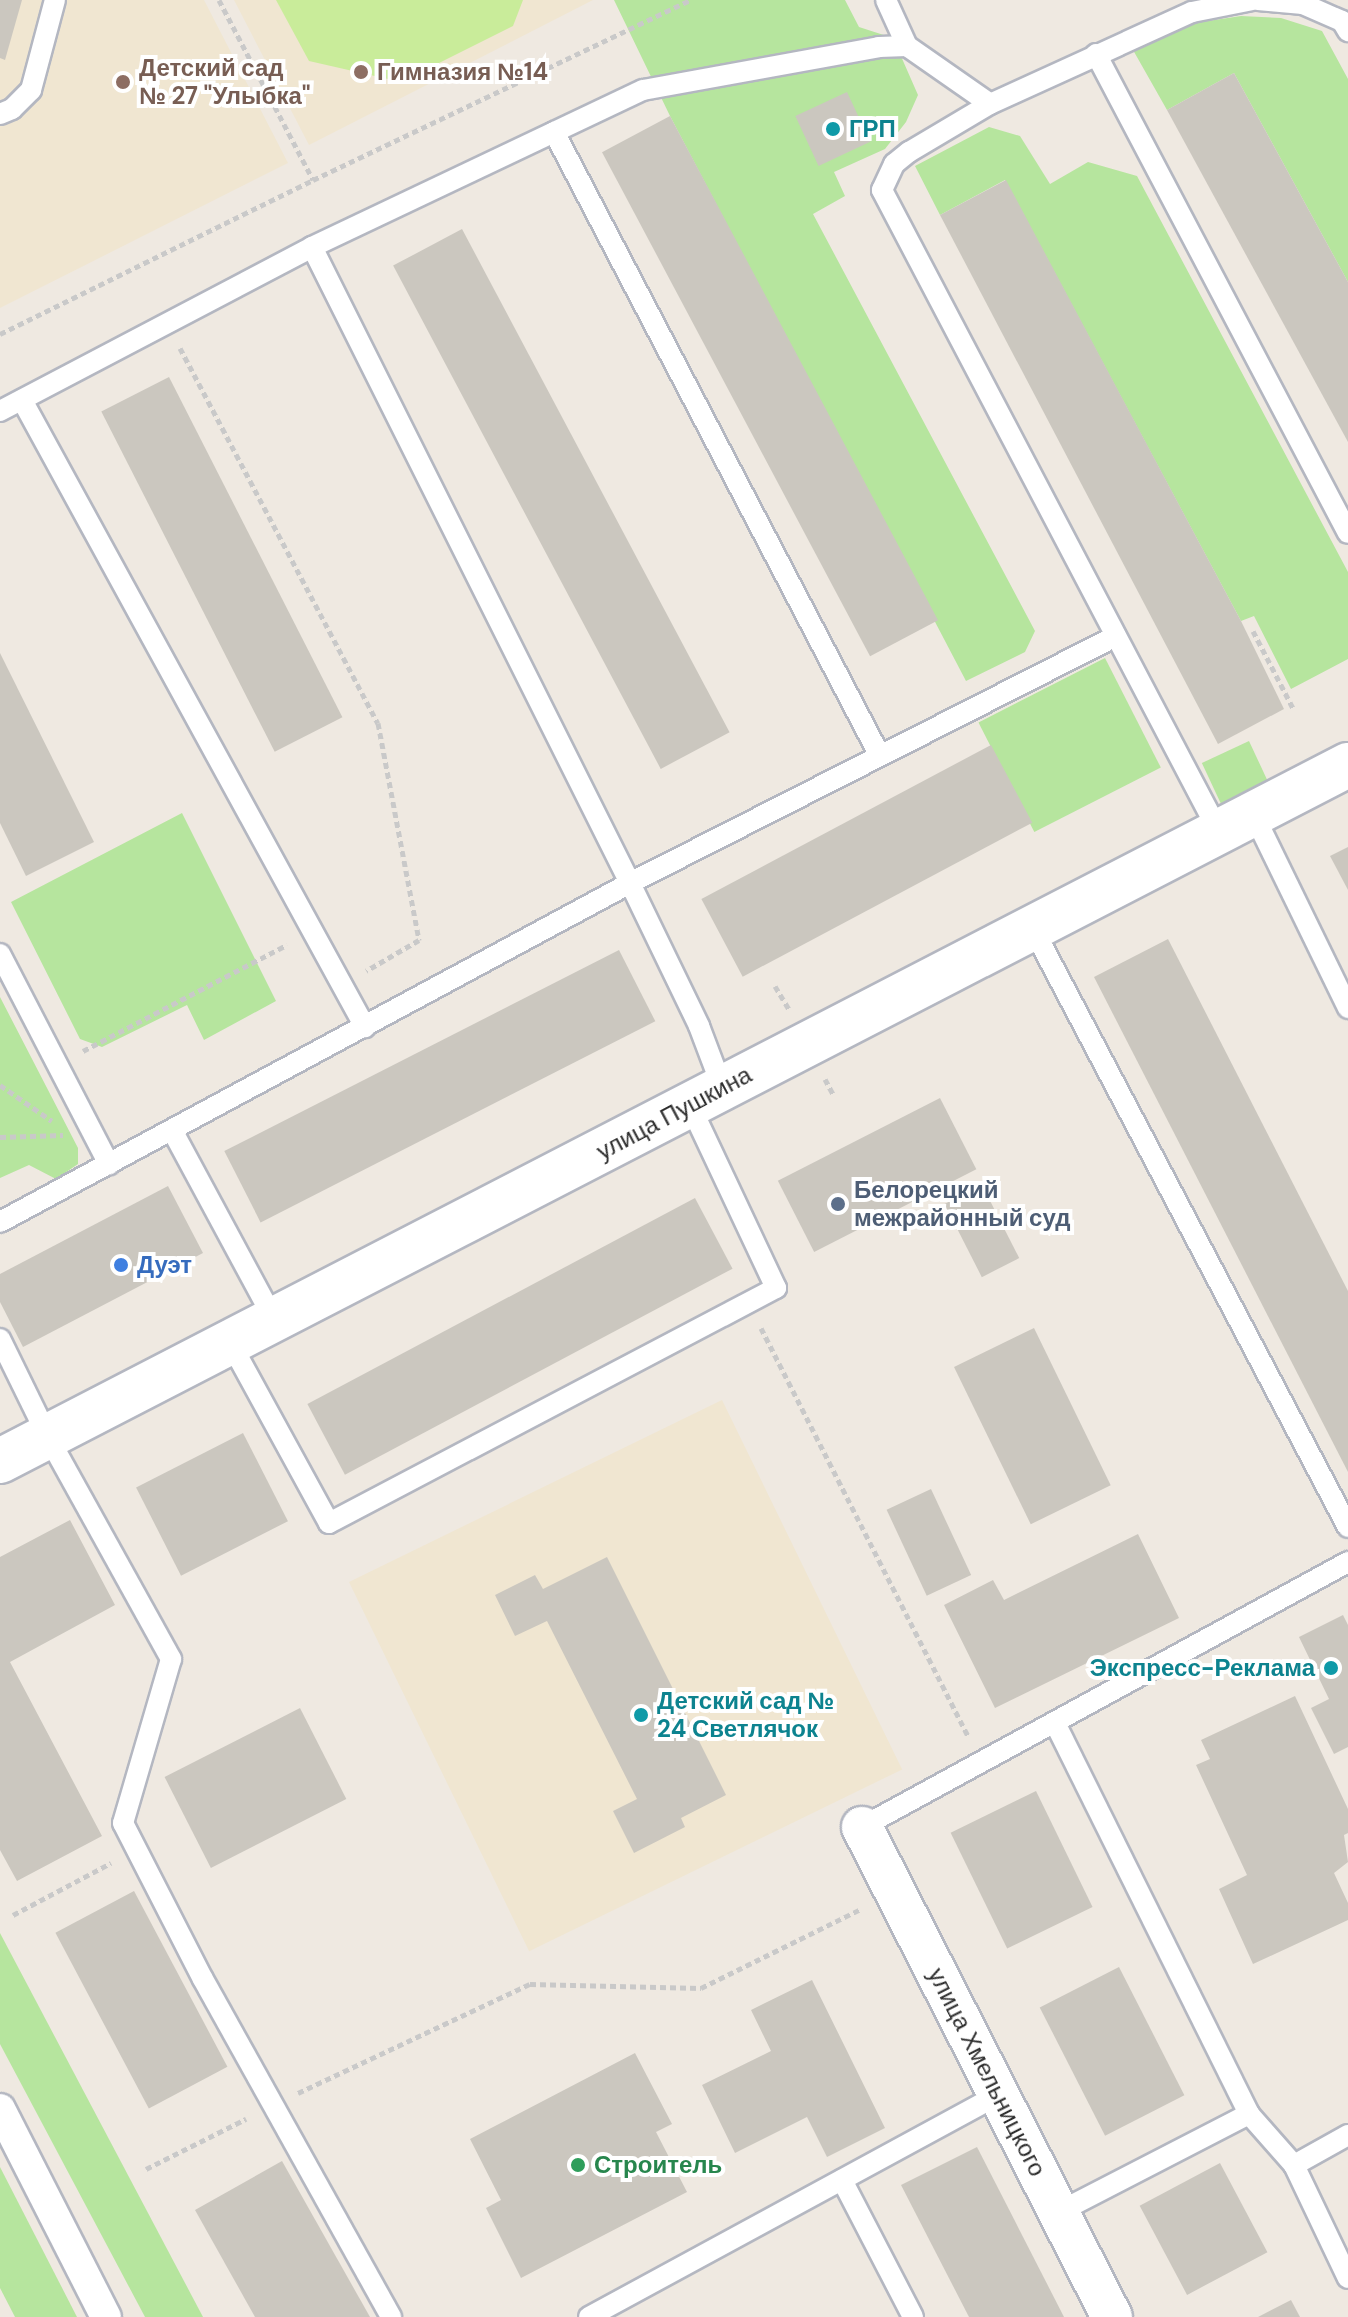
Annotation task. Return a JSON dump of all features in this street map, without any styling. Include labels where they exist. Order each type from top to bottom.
[{"type":"main road","name":"улица Пушкина","points":[[0,1461],[1348,765]]},
{"type":"street","name":"улица Хмельницкого","points":[[862,1827],[1112,2317]]},
{"type":"street","points":[[0,2109],[106,2317]]},
{"type":"lane","points":[[0,114],[12,109],[31,90],[55,0]]},
{"type":"lane","points":[[886,0],[907,46],[990,104]]},
{"type":"lane","points":[[1348,31],[1342,21],[1303,4],[1255,0],[1192,12],[990,104],[909,152],[894,164],[882,190],[1116,636],[1236,822],[1348,1008]]},
{"type":"lane","points":[[0,411],[312,247],[643,90],[879,47],[907,46]]},
{"type":"lane","points":[[1096,54],[1348,533]]},
{"type":"lane","points":[[554,132],[880,756]]},
{"type":"lane","points":[[231,1344],[329,1523],[776,1288],[706,1096],[699,1026],[312,247]]},
{"type":"lane","points":[[22,400],[365,1027]]},
{"type":"lane","points":[[0,1222],[630,883],[1116,636]]},
{"type":"lane","points":[[1032,927],[1348,1527]]},
{"type":"lane","points":[[0,954],[109,1164]]},
{"type":"lane","points":[[172,1130],[275,1321]]},
{"type":"lane","points":[[0,1339],[48,1437],[171,1659],[123,1823],[203,1979],[391,2317]]},
{"type":"lane","points":[[862,1827],[1348,1562]]},
{"type":"lane","points":[[1055,1723],[1249,2114],[1294,2165],[1348,2278]]},
{"type":"lane","points":[[589,2317],[998,2095]]},
{"type":"lane","points":[[1059,2212],[1249,2114]]},
{"type":"lane","points":[[1294,2165],[1348,2135]]},
{"type":"lane","points":[[842,2180],[913,2317]]},
{"type":"path","points":[[219,0],[313,180]]},
{"type":"path","points":[[0,334],[313,180],[691,0]]},
{"type":"path","points":[[174,337],[378,723],[419,940],[342,985]]},
{"type":"path","points":[[1253,631],[1294,710]]},
{"type":"path","points":[[57,1064],[312,932]]},
{"type":"path","points":[[775,986],[789,1010]]},
{"type":"path","points":[[0,1137],[72,1135]]},
{"type":"path","points":[[749,1303],[981,1762]]},
{"type":"path","points":[[13,1915],[137,1849]]},
{"type":"path","points":[[146,2169],[275,2104],[530,1984],[701,1988],[894,1893]]},
{"type":"shaded area","name":"Детский сад № 27 \"Улыбка\"","points":[[0,0],[204,0],[288,163],[0,308]]},
{"type":"shaded area","name":"Гимназия №14","points":[[234,0],[593,0],[309,145]]},
{"type":"shaded area","points":[[722,1400],[902,1769],[529,1951],[349,1582]]},
{"type":"green space","points":[[276,0],[523,0],[513,26],[401,82],[309,61]]},
{"type":"green space","points":[[614,0],[845,0],[859,27],[893,38],[918,95],[906,122],[885,149],[834,172],[845,196],[813,214],[1035,631],[1025,652],[966,681],[670,116]]},
{"type":"green space","points":[[1241,16],[1281,18],[1322,31],[1348,79],[1348,282],[1234,73],[1167,110],[1133,50],[1188,24]]},
{"type":"green space","points":[[989,127],[1020,136],[1050,184],[1088,162],[1137,176],[1348,572],[1348,659],[1291,689],[1254,616],[1241,621],[1005,180],[940,215],[915,166]]},
{"type":"green space","points":[[1105,658],[1161,768],[1034,832],[978,722]]},
{"type":"green space","points":[[1249,741],[1269,784],[1222,806],[1202,763]]},
{"type":"green space","points":[[182,813],[276,1001],[204,1040],[187,1005],[102,1047],[80,1039],[11,902]]},
{"type":"green space","points":[[0,997],[78,1148],[78,1164],[56,1179],[29,1165],[0,1178]]},
{"type":"green space","points":[[0,1933],[203,2317],[145,2317],[0,2044]]},
{"type":"green space","points":[[0,2167],[77,2317],[15,2317],[0,2288]]},
{"type":"building","points":[[0,0],[22,0],[5,60],[0,58]]},
{"type":"building","points":[[1234,73],[1348,282],[1348,442],[1167,110]]},
{"type":"building","name":"ГРП","points":[[847,92],[870,142],[819,166],[795,116]]},
{"type":"building","points":[[670,116],[938,620],[870,656],[602,152]]},
{"type":"building","points":[[1006,180],[1241,621],[1284,709],[1218,744],[940,215]]},
{"type":"building","points":[[462,229],[730,732],[661,769],[393,266]]},
{"type":"building","points":[[169,377],[342,717],[275,752],[101,412]]},
{"type":"building","points":[[0,653],[94,842],[26,876],[0,823]]},
{"type":"building","points":[[991,745],[1032,823],[743,977],[701,899]]},
{"type":"building","points":[[1348,847],[1348,890],[1330,856]]},
{"type":"building","points":[[1168,939],[1348,1291],[1348,1472],[1094,977]]},
{"type":"building","points":[[619,950],[655,1021],[261,1222],[224,1151]]},
{"type":"building","points":[[940,1098],[976,1169],[814,1252],[778,1181]]},
{"type":"building","points":[[982,1185],[1019,1258],[982,1277],[945,1204]]},
{"type":"building","points":[[168,1186],[203,1253],[23,1347],[0,1302],[0,1274]]},
{"type":"building","points":[[695,1198],[733,1269],[345,1475],[307,1404]]},
{"type":"building","points":[[1034,1328],[1111,1485],[1031,1524],[954,1367]]},
{"type":"building","points":[[243,1433],[288,1521],[181,1576],[136,1487]]},
{"type":"building","points":[[931,1489],[971,1575],[927,1596],[887,1510]]},
{"type":"building","points":[[70,1520],[115,1605],[10,1662],[102,1836],[17,1881],[0,1850],[0,1557]]},
{"type":"building","points":[[1138,1534],[1179,1618],[995,1708],[944,1605],[993,1580],[1004,1600]]},
{"type":"building","name":"Детский сад № 24 Светлячок","points":[[607,1557],[726,1795],[681,1818],[685,1827],[634,1853],[613,1811],[637,1799],[547,1621],[515,1636],[495,1595],[535,1575],[543,1589]]},
{"type":"building","name":"Экспресс-Реклама","points":[[1343,1615],[1348,1625],[1348,1747],[1334,1754],[1311,1708],[1329,1699],[1299,1637]]},
{"type":"building","points":[[1295,1696],[1348,1809],[1348,1833],[1344,1835],[1348,1862],[1334,1873],[1348,1903],[1348,1920],[1253,1964],[1219,1889],[1247,1875],[1196,1765],[1210,1759],[1201,1740]]},
{"type":"building","points":[[300,1708],[346,1799],[211,1868],[165,1777]]},
{"type":"building","points":[[1036,1791],[1093,1907],[1007,1949],[951,1833]]},
{"type":"building","points":[[134,1891],[227,2067],[149,2108],[55,1933]]},
{"type":"building","points":[[1119,1967],[1184,2095],[1105,2136],[1040,2007]]},
{"type":"building","points":[[812,1980],[885,2128],[827,2157],[807,2117],[735,2153],[702,2085],[771,2051],[751,2010]]},
{"type":"building","name":"Строитель","points":[[635,2053],[672,2124],[656,2132],[687,2192],[521,2278],[486,2208],[501,2200],[470,2139]]},
{"type":"building","points":[[977,2147],[1064,2317],[969,2317],[901,2185]]},
{"type":"building","points":[[282,2161],[370,2317],[255,2317],[195,2210]]},
{"type":"building","points":[[1220,2163],[1267,2252],[1187,2295],[1140,2206]]},
{"type":"building","points":[[1291,2300],[1300,2317],[1258,2317]]},
{"type":"place","name":"Гимназия №14","points":[[361,72]]},
{"type":"place","name":"Детский сад № 27 \"Улыбка\"","points":[[123,82]]},
{"type":"place","name":"ГРП","points":[[833,129]]},
{"type":"place","name":"Белорецкий межрайонный суд","points":[[838,1204]]},
{"type":"place","name":"Дуэт","points":[[121,1265]]},
{"type":"place","name":"Экспресс-Реклама","points":[[1331,1668]]},
{"type":"place","name":"Детский сад № 24 Светлячок","points":[[641,1715]]},
{"type":"place","name":"Строитель","points":[[578,2165]]}]
